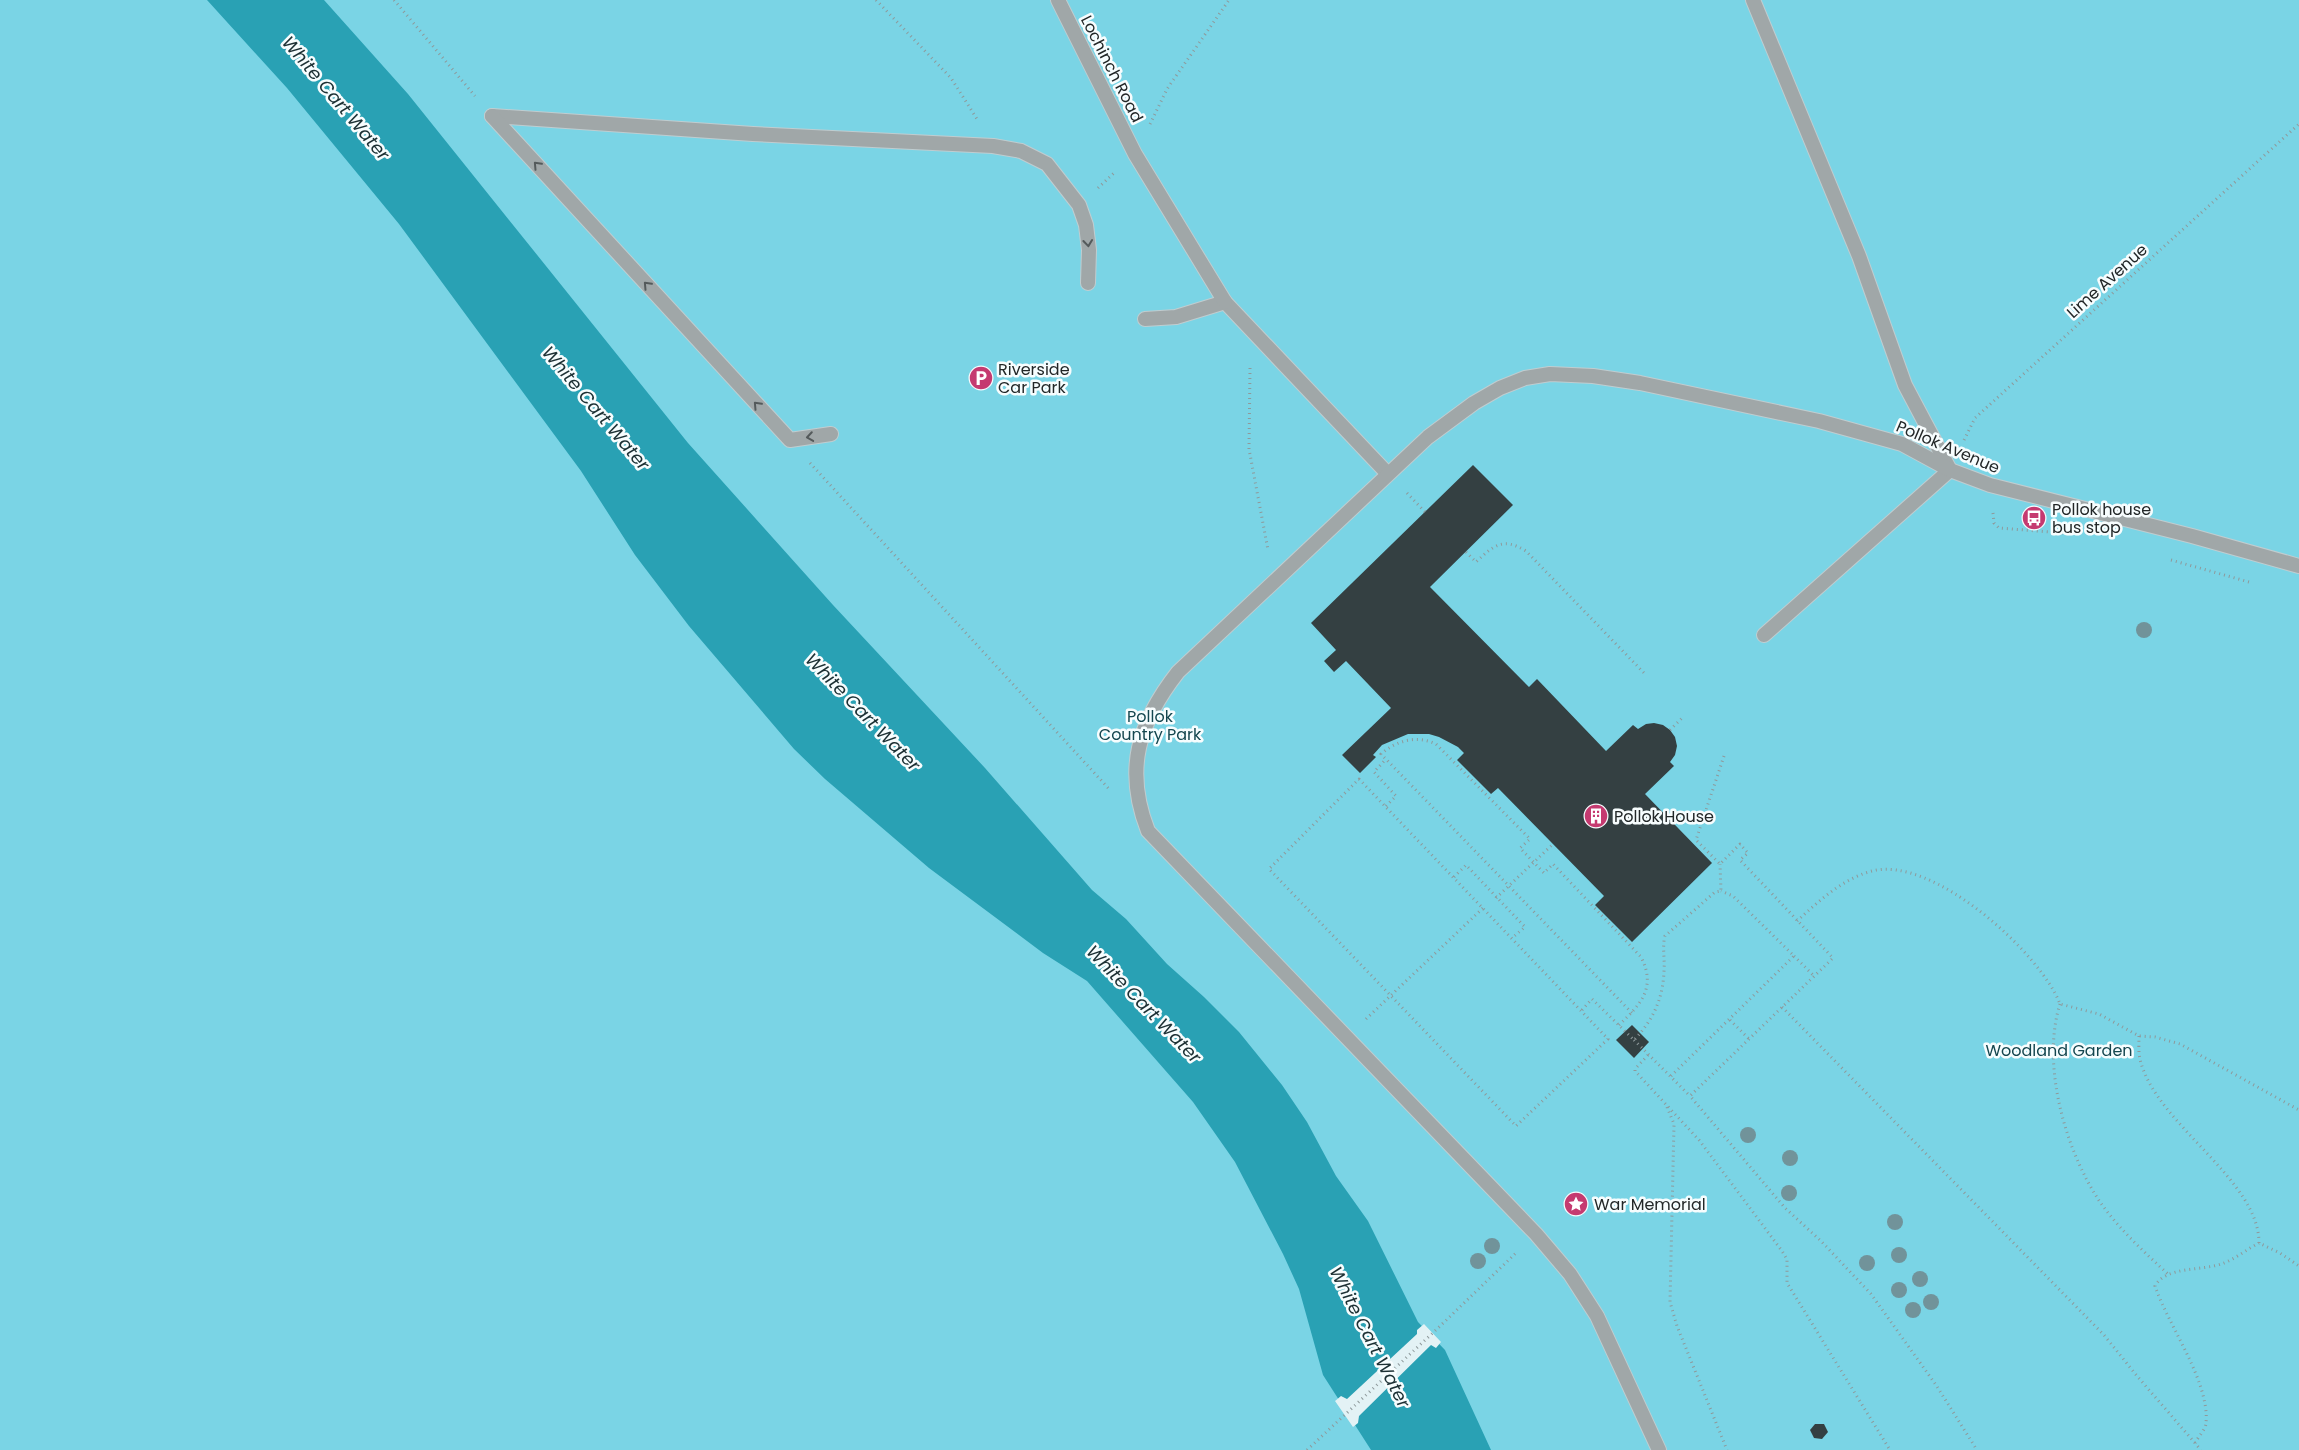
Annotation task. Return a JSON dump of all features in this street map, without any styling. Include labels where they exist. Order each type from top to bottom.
[{"type":"street","name":"Lochinch Road","points":[[1058,0],[1135,154],[1225,302],[1387,473]]},
{"type":"street","points":[[1753,0],[1859,256],[1905,385],[1950,470],[1764,635]]},
{"type":"street","points":[[492,116],[753,134],[993,146],[1021,151],[1047,164],[1079,205],[1086,225],[1089,250],[1088,282]]},
{"type":"street","points":[[492,116],[790,440],[832,434]]},
{"type":"street","points":[[1145,319],[1176,317],[1225,302]]},
{"type":"street","name":"Pollok Avenue","points":[[1659,1450],[1597,1316],[1570,1274],[1536,1234],[1148,832],[1139,807],[1136,768],[1142,738],[1151,713],[1163,691],[1178,672],[1357,505],[1387,473],[1428,437],[1474,403],[1500,388],[1525,378],[1550,374],[1593,376],[1640,383],[1820,421],[1902,444],[1950,470],[1990,485],[2192,536],[2299,566]]},
{"type":"path","points":[[394,0],[492,116]]},
{"type":"path","points":[[876,0],[951,78],[993,146]]},
{"type":"path","points":[[1079,205],[1135,154],[1167,89],[1229,0]]},
{"type":"path","name":"Lime Avenue","points":[[1950,470],[1975,418],[2299,124]]},
{"type":"path","points":[[1254,334],[1250,367],[1249,449],[1267,547],[1276,580]]},
{"type":"path","points":[[790,440],[1115,795]]},
{"type":"path","points":[[1466,552],[1476,562],[1496,546],[1506,543],[1526,551],[1646,675]]},
{"type":"path","points":[[1670,730],[1684,716]]},
{"type":"path","points":[[1619,1026],[1632,1013],[1640,1004],[1646,988],[1646,968],[1641,957],[1553,864],[1544,873],[1533,862],[1520,848],[1530,839],[1436,744],[1420,739],[1403,741],[1381,754],[1632,1013]]},
{"type":"path","points":[[1721,891],[1720,864],[1696,840],[1724,756]]},
{"type":"path","points":[[1386,759],[1374,772],[1396,796],[1386,806]]},
{"type":"path","points":[[1359,779],[1386,806],[1608,1039],[1516,1126],[1269,869],[1359,779]]},
{"type":"path","points":[[1690,1096],[1833,958],[1740,860],[1748,853],[1740,844],[1720,864]]},
{"type":"path","points":[[1496,898],[1552,845]]},
{"type":"path","points":[[1454,877],[1466,865],[1525,927],[1512,938]]},
{"type":"path","points":[[1797,921],[1821,899],[1847,881],[1872,871],[1890,869],[1914,873],[1952,891],[1988,918],[2024,952],[2048,980],[2060,1004],[2054,1024],[2054,1077],[2064,1122],[2078,1160],[2100,1201],[2134,1242],[2168,1274]]},
{"type":"path","points":[[1634,1040],[1649,1022],[1658,1004],[1664,971],[1664,942],[1668,932],[1715,892],[1721,891],[1733,896],[1814,976]]},
{"type":"path","points":[[1368,1017],[1483,908]]},
{"type":"path","points":[[1671,1076],[1794,956]]},
{"type":"path","points":[[1582,1010],[1592,999],[1671,1076],[1785,1208],[1821,1241],[1871,1294],[1936,1385],[1978,1450]]},
{"type":"path","points":[[2060,1004],[2099,1014],[2139,1036],[2155,1037],[2180,1044],[2299,1110]]},
{"type":"path","points":[[1782,1008],[2104,1335],[2201,1450]]},
{"type":"path","points":[[1730,1020],[1749,1039]]},
{"type":"path","points":[[2139,1036],[2140,1061],[2150,1084],[2175,1119],[2222,1170],[2249,1206],[2259,1228],[2259,1243]]},
{"type":"path","points":[[1648,1055],[1635,1071],[1722,1169],[1782,1251],[1787,1259],[1787,1283],[1890,1450]]},
{"type":"path","points":[[1666,1104],[1674,1124],[1670,1302],[1677,1326],[1727,1450]]},
{"type":"path","points":[[1307,1450],[1437,1330],[1536,1234]]},
{"type":"path","points":[[2195,1443],[2206,1424],[2203,1396],[2155,1286],[2158,1280],[2168,1274],[2221,1264],[2259,1243]]},
{"type":"path","points":[[2259,1243],[2280,1253],[2299,1266]]},
{"type":"green space","name":"Pollok Country Park","points":[[0,0],[2299,0],[2299,1450],[0,1450]]},
{"type":"water","name":"White Cart Water","points":[[207,0],[324,0],[408,94],[688,443],[833,605],[985,768],[1092,890],[1126,919],[1167,964],[1239,1032],[1282,1085],[1307,1122],[1336,1176],[1368,1221],[1418,1322],[1445,1350],[1491,1450],[1371,1450],[1323,1375],[1299,1289],[1283,1254],[1235,1162],[1193,1102],[1087,981],[1043,953],[929,868],[825,779],[794,749],[689,626],[635,555],[581,471],[399,224],[287,88]]},
{"type":"pier","points":[[1424,1324],[1441,1342],[1436,1348],[1431,1345],[1359,1416],[1358,1423],[1353,1427],[1335,1401],[1341,1396],[1347,1399],[1417,1334],[1417,1330]]},
{"type":"building","points":[[1473,465],[1513,505],[1430,587],[1529,687],[1537,679],[1606,751],[1633,725],[1638,729],[1646,724],[1663,725],[1675,737],[1677,746],[1675,755],[1670,762],[1674,766],[1645,794],[1712,863],[1632,942],[1595,905],[1604,896],[1498,788],[1491,794],[1457,760],[1464,753],[1458,747],[1429,734],[1408,734],[1382,745],[1373,755],[1376,757],[1360,773],[1342,755],[1391,708],[1346,661],[1334,672],[1324,661],[1336,650],[1311,623]]},
{"type":"building","points":[[1632,1025],[1649,1042],[1634,1058],[1616,1040]]},
{"type":"building","points":[[1815,1424],[1824,1424],[1828,1432],[1822,1439],[1814,1438],[1810,1430]]},
{"type":"place","name":"Riverside Car Park","points":[[981,378]]},
{"type":"place","name":"Pollok house bus stop","points":[[2034,518]]},
{"type":"place","name":"Pollok House","points":[[1596,816]]},
{"type":"place","name":"War Memorial","points":[[1576,1204]]},
{"type":"park label","name":"Woodland Garden","points":[[2059,1050]]}]
